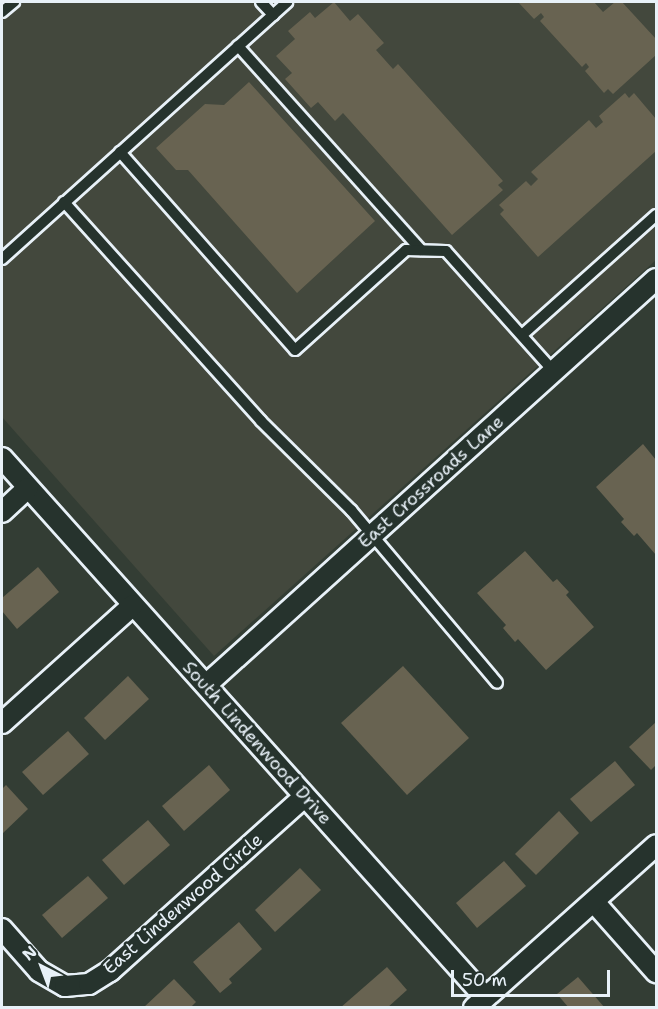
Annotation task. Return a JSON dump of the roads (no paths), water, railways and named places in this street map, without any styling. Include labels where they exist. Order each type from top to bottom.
[{"type":"street","name":"East Crossroads Lane","points":[[206,685],[657,279]]},
{"type":"street","name":"South Lindenwood Drive","points":[[2,458],[206,685],[479,1003]]},
{"type":"street","points":[[2,512],[28,488]]},
{"type":"street","points":[[2,723],[133,605]]},
{"type":"street","name":"East Lindenwood Circle","points":[[2,929],[39,971],[65,986],[89,984],[110,971],[304,797]]},
{"type":"street","points":[[479,1003],[657,845]]},
{"type":"street","points":[[594,902],[657,972]]},
{"type":"lane","points":[[2,12],[14,2]]},
{"type":"lane","points":[[261,2],[273,15]]},
{"type":"lane","points":[[2,259],[287,2]]},
{"type":"lane","points":[[238,46],[421,250]]},
{"type":"lane","points":[[120,152],[295,350],[406,250],[446,251],[554,372]]},
{"type":"lane","points":[[64,202],[261,421],[331,488],[497,683]]},
{"type":"lane","points":[[522,335],[657,215]]}]
